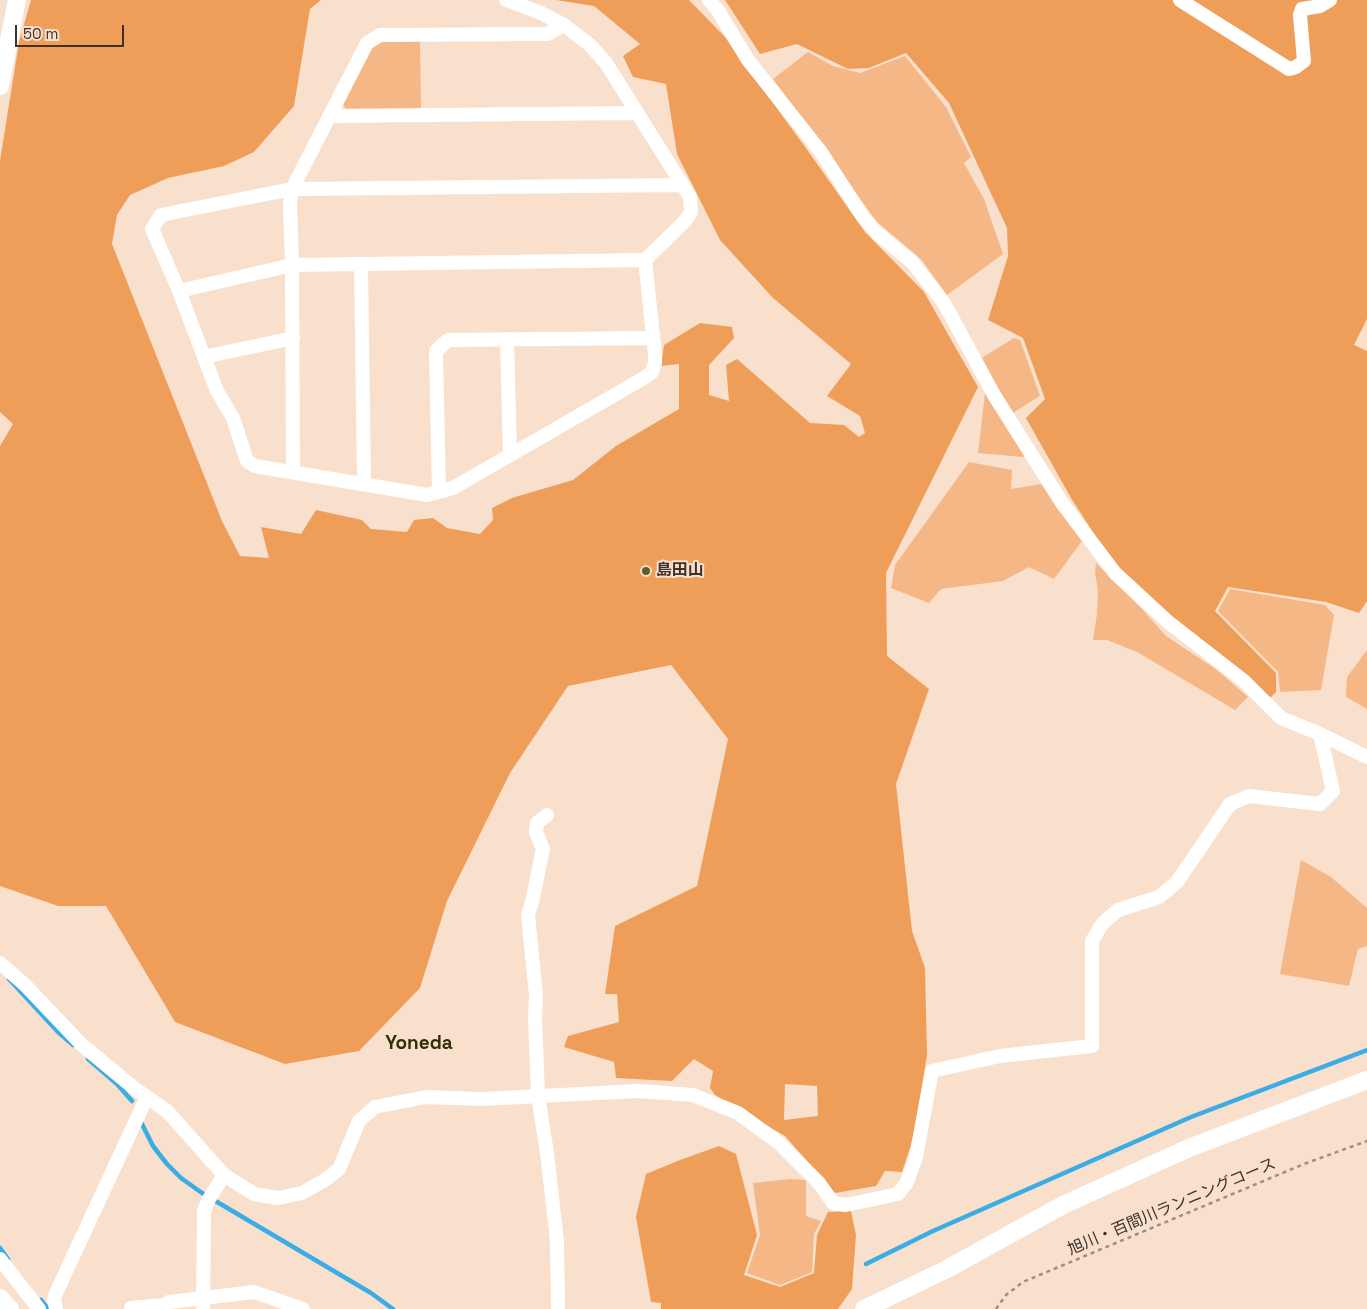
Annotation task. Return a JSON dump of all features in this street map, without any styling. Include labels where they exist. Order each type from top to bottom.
[{"type":"street","points":[[0,86],[17,0]]},
{"type":"street","points":[[179,291],[292,265],[645,260],[686,220],[691,212],[690,197],[606,63],[590,46],[564,25],[541,13],[506,0]]},
{"type":"street","points":[[709,0],[717,8],[748,60],[821,152],[862,218],[876,233],[912,262],[944,303],[994,395],[1062,504],[1110,568],[1167,621],[1244,681],[1281,718],[1320,734],[1367,758]]},
{"type":"street","points":[[1180,0],[1289,69],[1296,67],[1304,61],[1300,15],[1302,9],[1320,6],[1330,0]]},
{"type":"street","points":[[293,472],[290,204],[292,189],[367,43],[380,35],[547,34],[564,25]]},
{"type":"street","points":[[330,116],[637,113]]},
{"type":"street","points":[[645,260],[655,363],[652,372],[453,488],[427,495],[255,466],[247,460],[234,418],[217,391],[179,291],[152,229],[161,215],[292,189],[683,186]]},
{"type":"street","points":[[361,264],[364,484]]},
{"type":"street","points":[[204,357],[293,338]]},
{"type":"street","points":[[439,492],[436,352],[448,340],[653,338]]},
{"type":"street","points":[[508,339],[510,455]]},
{"type":"street","points":[[0,963],[82,1045],[167,1111],[224,1175],[254,1194],[278,1198],[302,1193],[325,1180],[339,1169],[359,1121],[375,1107],[426,1097],[482,1099],[638,1091],[693,1095],[738,1114],[780,1143],[819,1183],[833,1202],[846,1206],[898,1194],[906,1182],[916,1157],[932,1071],[1000,1056],[1092,1046],[1092,941],[1102,924],[1118,910],[1159,897],[1177,882],[1230,804],[1249,796],[1320,804],[1333,791],[1320,734]]},
{"type":"street","points":[[546,815],[537,823],[536,832],[543,849],[528,915],[536,995],[534,1018],[538,1096],[547,1153],[557,1241],[558,1309]]},
{"type":"street","points":[[864,1309],[947,1269],[1064,1205],[1189,1148],[1367,1080]]},
{"type":"street","points":[[56,1309],[54,1299],[56,1293],[147,1096]]},
{"type":"street","points":[[203,1303],[204,1211],[210,1197],[224,1175]]},
{"type":"street","points":[[0,1259],[39,1309]]},
{"type":"street","points":[[127,1309],[165,1305],[169,1302],[203,1303],[254,1292],[304,1309]]},
{"type":"street","points":[[0,1298],[10,1309]]},
{"type":"path","name":"旭川・百間川ランニングコース","points":[[996,1309],[1006,1295],[1022,1282],[1304,1164],[1367,1141]]},
{"type":"shaded area","points":[[31,0],[321,0],[310,9],[294,106],[254,152],[224,166],[168,178],[130,195],[117,215],[112,244],[222,521],[240,556],[269,558],[261,527],[301,534],[316,510],[362,520],[371,529],[407,532],[414,520],[433,518],[447,528],[480,534],[493,520],[492,508],[512,498],[573,480],[616,446],[679,409],[679,364],[661,366],[664,345],[700,323],[732,327],[734,338],[709,365],[709,395],[729,401],[726,365],[737,359],[810,423],[844,425],[859,437],[865,433],[860,416],[827,396],[851,364],[773,298],[720,240],[677,154],[666,84],[633,77],[623,56],[640,44],[594,6],[556,0],[689,0],[725,37],[865,232],[924,292],[978,387],[886,573],[887,656],[929,689],[896,784],[912,931],[925,968],[927,1055],[914,1136],[902,1172],[885,1171],[876,1186],[835,1193],[785,1136],[715,1095],[710,1088],[713,1071],[694,1059],[672,1081],[616,1078],[614,1062],[564,1047],[568,1036],[619,1022],[617,994],[605,994],[615,926],[697,886],[728,739],[671,665],[568,686],[510,773],[447,901],[420,988],[359,1051],[285,1064],[175,1022],[106,906],[58,906],[0,886],[0,446],[13,424],[0,412],[0,161],[19,42]],"holes":[[[785,1084],[817,1086],[818,1116],[784,1120]]]},
{"type":"shaded area","points":[[725,0],[1367,0],[1367,319],[1354,345],[1367,351],[1367,601],[1359,613],[1326,602],[1228,587],[1215,611],[1276,673],[1276,692],[1268,700],[1182,629],[1118,571],[1071,498],[1026,418],[1045,399],[1023,338],[988,320],[1008,256],[1007,228],[949,103],[906,53],[869,68],[848,69],[797,44],[760,54]]},
{"type":"shaded area","points":[[382,41],[420,41],[421,109],[346,109],[342,103],[372,47]]},
{"type":"shaded area","points":[[808,52],[833,66],[860,73],[905,56],[946,107],[971,157],[964,163],[984,199],[1003,254],[947,295],[921,259],[877,222],[773,79]]},
{"type":"shaded area","points":[[1014,338],[1020,340],[1040,396],[1013,413],[980,359]]},
{"type":"shaded area","points":[[985,393],[1026,455],[1023,457],[978,453]]},
{"type":"shaded area","points":[[969,462],[1012,470],[1011,489],[1041,484],[1082,541],[1054,579],[1029,567],[1003,581],[941,589],[929,603],[891,588],[895,565]]},
{"type":"shaded area","points":[[1096,563],[1166,636],[1217,670],[1248,697],[1235,710],[1137,652],[1107,640],[1093,640],[1098,591],[1095,572]]},
{"type":"shaded area","points":[[1230,589],[1325,605],[1334,615],[1321,690],[1280,692],[1278,672],[1218,611]]},
{"type":"shaded area","points":[[1367,650],[1367,709],[1346,697],[1347,677]]},
{"type":"shaded area","points":[[1301,860],[1331,877],[1367,908],[1367,946],[1358,949],[1349,986],[1280,974]]},
{"type":"shaded area","points":[[719,1146],[736,1154],[757,1235],[744,1275],[780,1287],[814,1273],[817,1235],[828,1212],[851,1211],[856,1235],[852,1289],[838,1309],[661,1309],[661,1303],[651,1302],[636,1217],[646,1174]]},
{"type":"shaded area","points":[[790,1179],[806,1180],[806,1216],[821,1221],[814,1234],[812,1272],[780,1285],[747,1273],[760,1235],[753,1183]]},
{"type":"waterway","points":[[9,979],[58,1032],[73,1045]]},
{"type":"waterway","points":[[866,1264],[933,1231],[1191,1117],[1367,1050]]},
{"type":"waterway","points":[[88,1059],[117,1084],[132,1101]]},
{"type":"waterway","points":[[141,1122],[153,1146],[181,1178],[202,1193],[371,1293],[393,1309]]},
{"type":"waterway","points":[[0,1248],[8,1259]]},
{"type":"waterway","points":[[41,1300],[48,1309]]},
{"type":"place","name":"島田山","points":[[646,571]]},
{"type":"district","name":"Yoneda","points":[[419,1044]]}]
